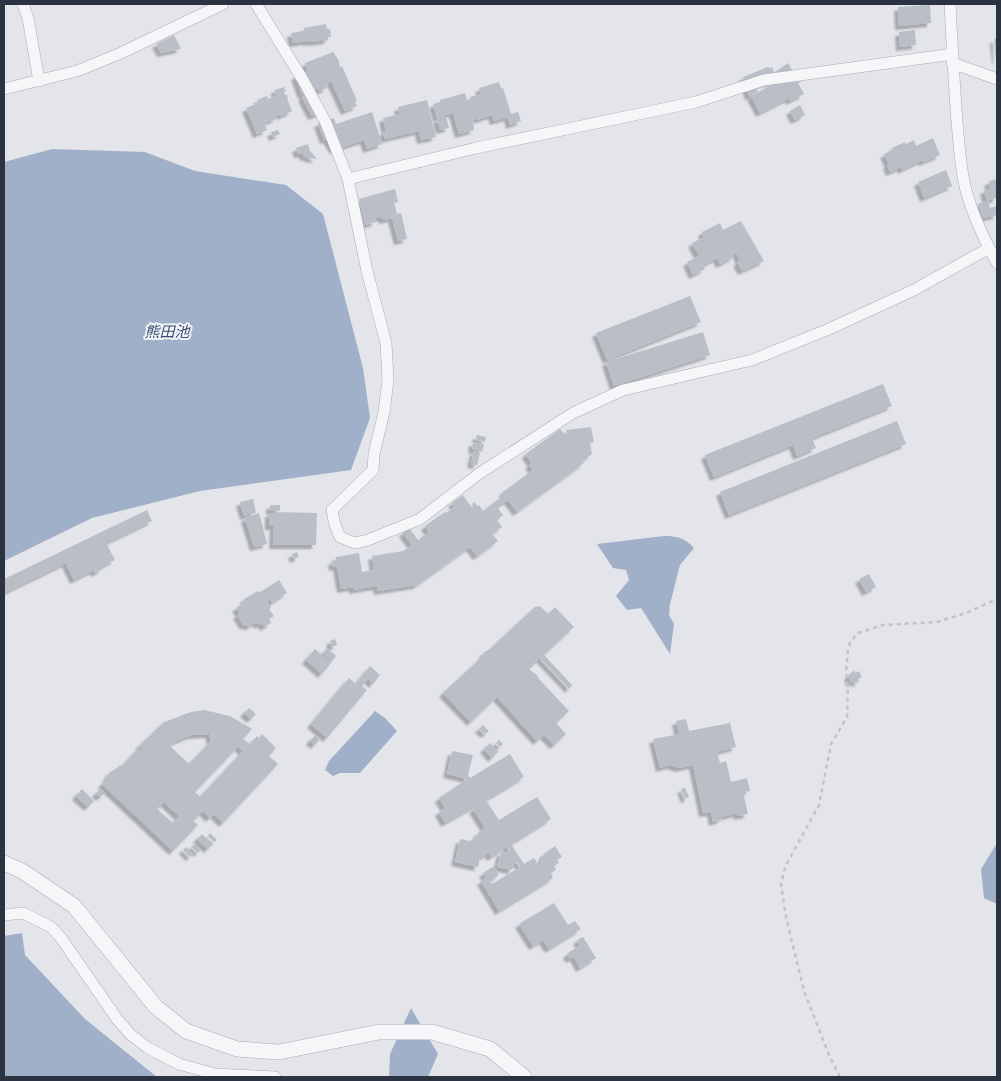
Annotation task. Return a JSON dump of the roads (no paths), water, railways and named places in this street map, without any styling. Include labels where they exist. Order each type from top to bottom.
[{"type":"street","points":[[23,4],[28,18],[39,81]]},
{"type":"street","points":[[4,89],[77,71],[121,53],[223,4]]},
{"type":"street","points":[[256,4],[326,123],[348,179],[367,271],[386,342],[388,380],[384,412],[374,454],[373,470],[332,510],[340,537],[355,543],[368,540],[420,519],[480,473],[573,413],[622,390],[752,360],[829,329],[914,290],[989,248]]},
{"type":"street","points":[[950,4],[960,150],[965,186],[971,205],[997,263]]},
{"type":"street","points":[[348,179],[476,148],[696,102],[764,80],[953,59],[997,79]]},
{"type":"street","points":[[4,863],[22,872],[74,906],[156,1007],[186,1031],[238,1050],[279,1052],[379,1032],[432,1032],[490,1049],[524,1077]]},
{"type":"street","points":[[4,915],[23,913],[51,927],[61,938],[117,1019],[130,1034],[148,1048],[179,1064],[215,1074],[275,1077]]},
{"type":"water","name":"熊田池","points":[[52,149],[145,152],[195,171],[286,185],[323,214],[363,368],[370,418],[351,470],[200,491],[92,518],[4,561],[4,162]]},
{"type":"water","points":[[664,536],[680,538],[694,548],[680,565],[670,604],[669,615],[674,624],[670,654],[641,608],[627,610],[616,596],[629,580],[626,570],[613,568],[597,544]]},
{"type":"water","points":[[375,711],[385,718],[397,731],[360,773],[340,773],[333,776],[325,770],[329,761]]},
{"type":"water","points":[[997,843],[997,904],[984,898],[981,869]]},
{"type":"water","points":[[22,933],[25,955],[85,1019],[157,1077],[4,1077],[4,936]]},
{"type":"water","points":[[411,1008],[438,1054],[428,1077],[389,1077],[390,1054]]}]
